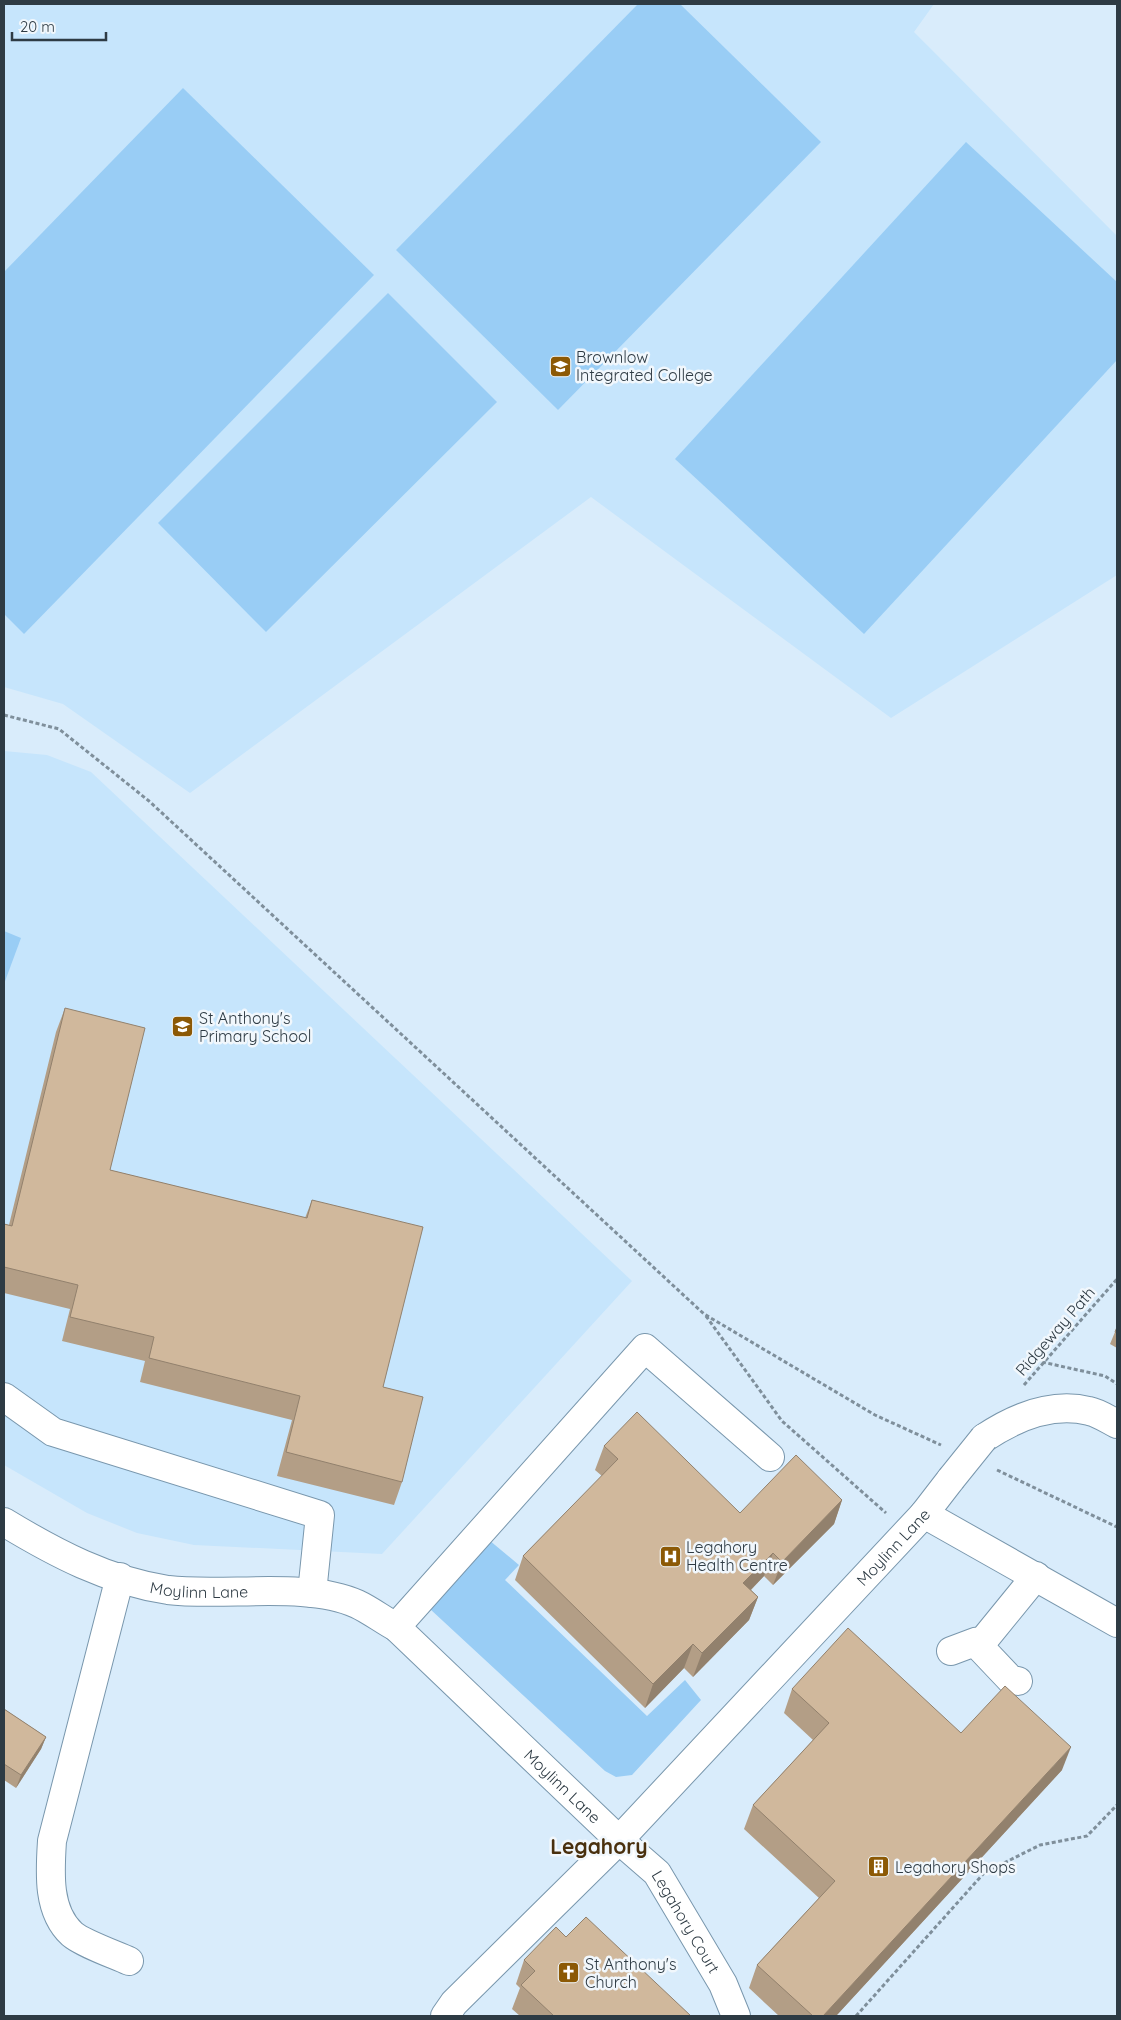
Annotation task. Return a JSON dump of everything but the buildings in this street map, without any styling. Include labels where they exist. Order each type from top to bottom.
[{"type":"street","points":[[396,1627],[645,1348],[770,1457]]},
{"type":"street","points":[[4,1397],[54,1432],[320,1515],[312,1593]]},
{"type":"street","name":"Moylinn Lane","points":[[4,1522],[43,1546],[94,1571],[167,1590],[312,1593],[356,1603],[396,1627],[619,1840],[915,1523],[950,1479],[992,1433],[1033,1414],[1059,1408],[1090,1411],[1117,1424]]},
{"type":"street","points":[[915,1523],[1036,1576],[1117,1623]]},
{"type":"street","points":[[979,1646],[1036,1576]]},
{"type":"street","points":[[120,1578],[52,1841],[49,1882],[59,1914],[72,1934],[129,1961]]},
{"type":"street","points":[[951,1650],[975,1642],[1011,1680],[1018,1681]]},
{"type":"street","points":[[445,2016],[454,2003],[619,1840]]},
{"type":"street","name":"Legahory Court","points":[[619,1840],[657,1873],[723,1984],[736,2016]]},
{"type":"path","points":[[4,716],[59,729],[149,801],[704,1314],[782,1421],[915,1523]]},
{"type":"path","name":"Ridgeway Path","points":[[992,1433],[1024,1384],[1117,1279]]},
{"type":"path","points":[[704,1314],[874,1415],[946,1447]]},
{"type":"path","points":[[1042,1362],[1105,1376],[1117,1384]]},
{"type":"path","points":[[990,1467],[1117,1527]]},
{"type":"path","points":[[856,2016],[984,1874],[1040,1845],[1087,1836],[1117,1805]]},
{"type":"shaded area","name":"Brownlow Integrated College","points":[[4,4],[934,4],[914,32],[1117,236],[1117,575],[891,718],[591,497],[190,793],[63,704],[4,687]]},
{"type":"shaded area","points":[[638,4],[680,4],[821,142],[558,410],[396,250]]},
{"type":"shaded area","points":[[183,88],[374,275],[24,634],[4,614],[4,272]]},
{"type":"shaded area","points":[[966,142],[1117,282],[1117,360],[864,634],[675,459]]},
{"type":"shaded area","points":[[388,293],[497,402],[266,632],[158,523]]},
{"type":"shaded area","name":"St Anthony's Primary School","points":[[4,751],[47,755],[91,772],[632,1281],[382,1554],[194,1545],[137,1533],[87,1513],[4,1465]]},
{"type":"shaded area","points":[[4,931],[21,938],[4,984]]},
{"type":"shaded area","points":[[489,1540],[519,1565],[505,1580],[647,1716],[685,1680],[701,1700],[632,1775],[616,1777],[605,1771],[430,1609]]},
{"type":"place","name":"Brownlow Integrated College","points":[[560,366]]},
{"type":"place","name":"St Anthony's Primary School","points":[[183,1027]]},
{"type":"place","name":"Legahory Health Centre","points":[[670,1556]]},
{"type":"place","name":"Legahory Shops","points":[[879,1867]]},
{"type":"place","name":"St Anthony's Church","points":[[569,1973]]},
{"type":"district","name":"Legahory","points":[[599,1847]]}]
